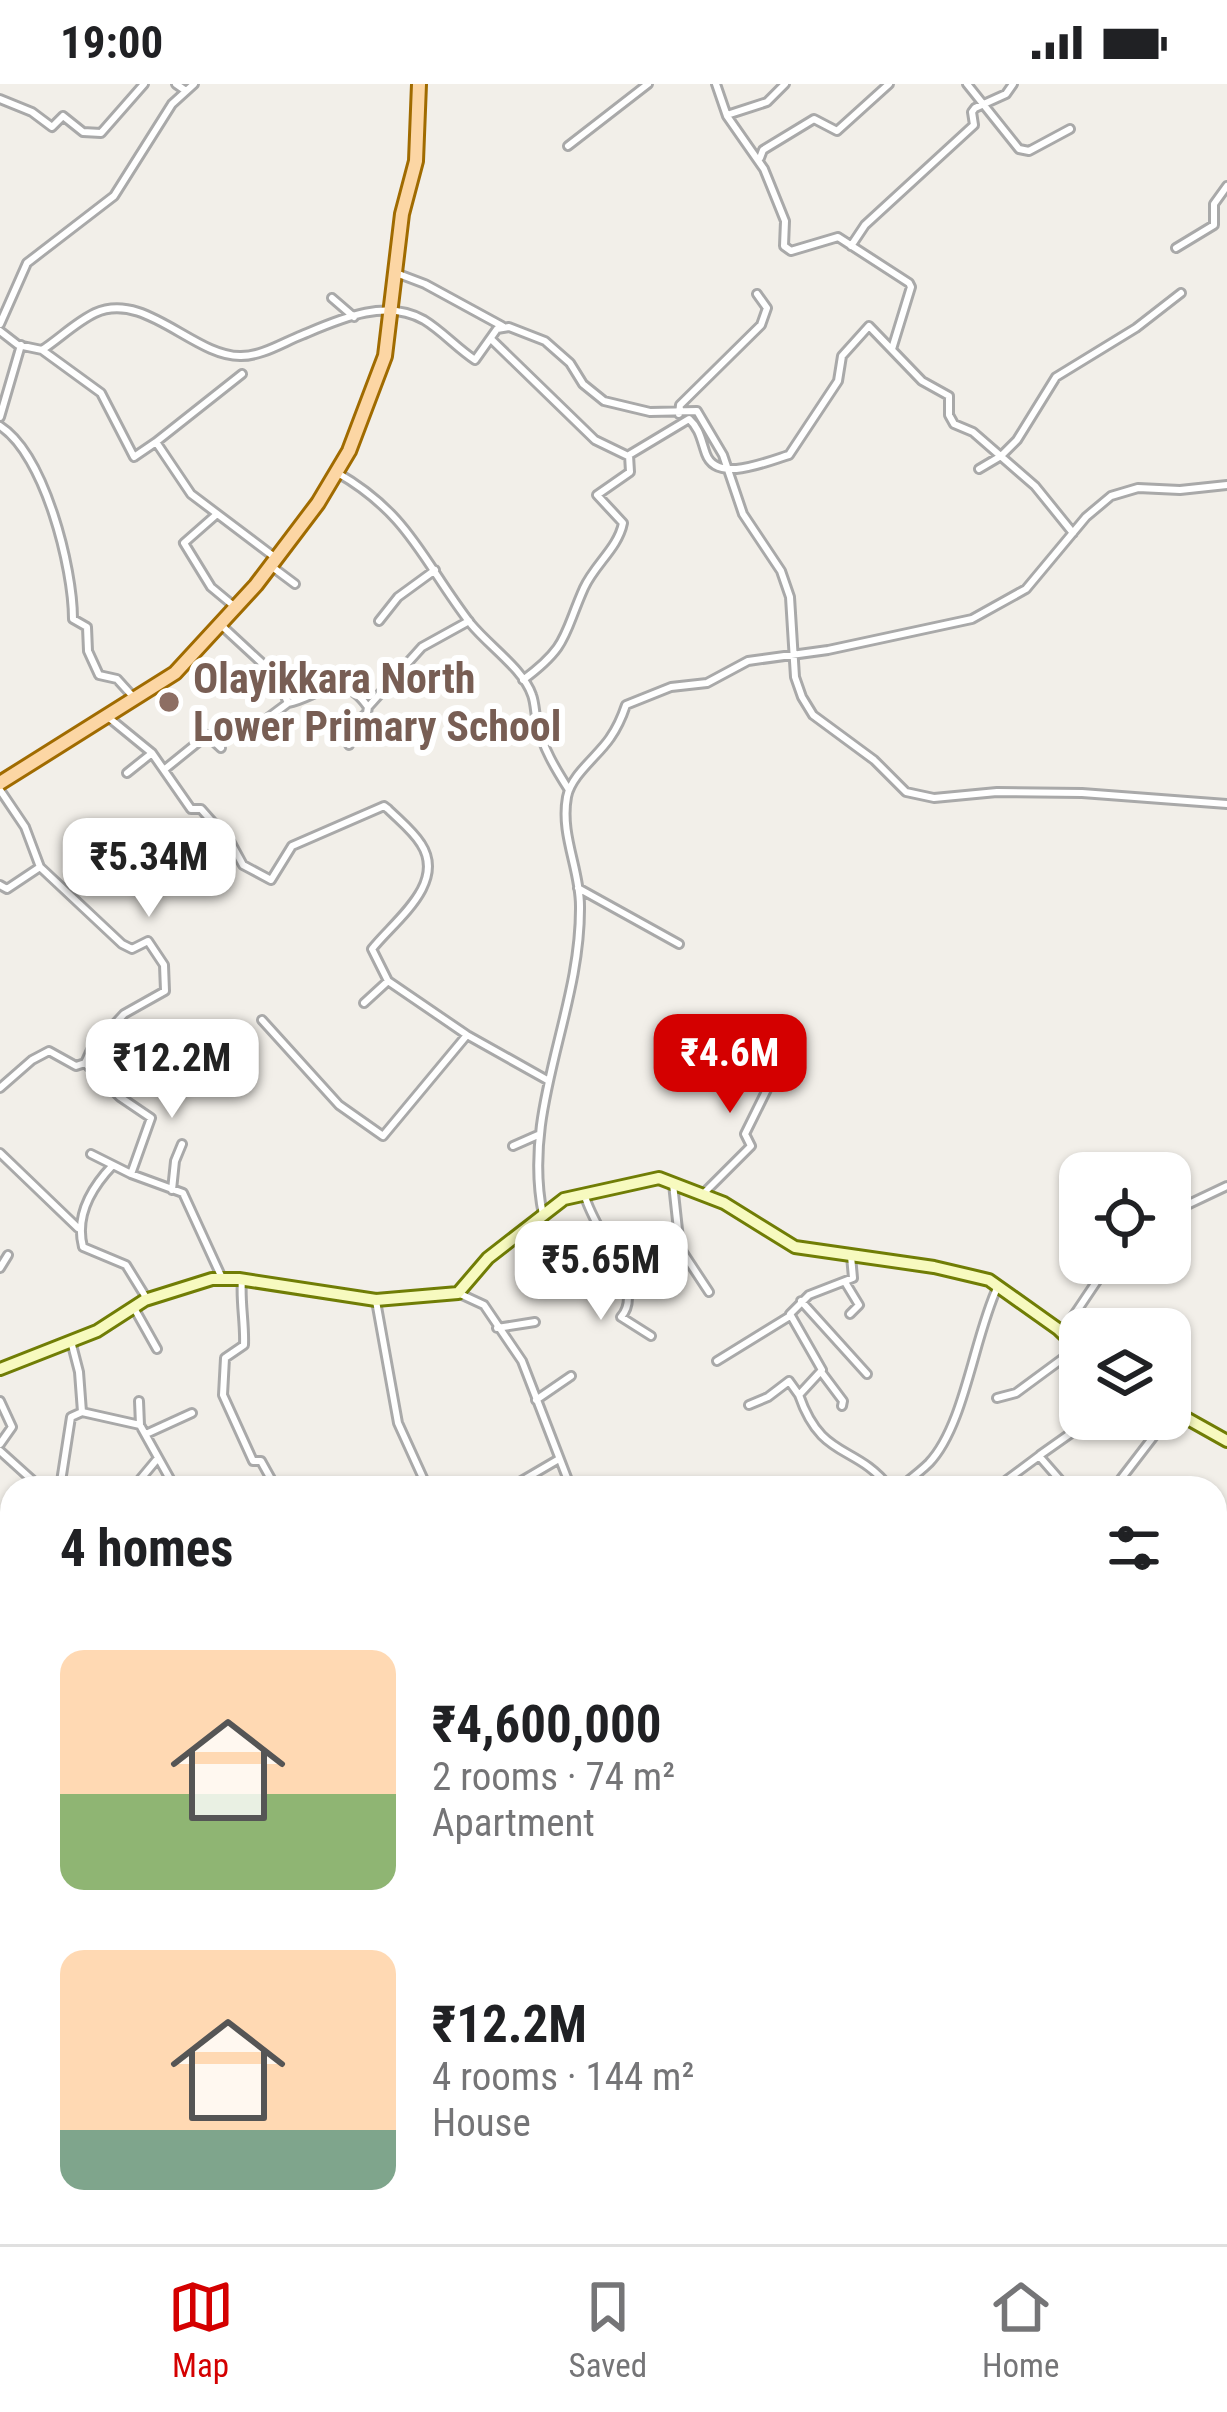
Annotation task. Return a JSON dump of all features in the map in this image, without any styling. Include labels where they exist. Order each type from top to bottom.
[{"type":"main road","points":[[0,787],[175,673],[274,562],[336,472],[368,407],[385,356],[402,214],[416,161],[419,84]]},
{"type":"main road","points":[[0,1369],[70,1341],[147,1299],[222,1278],[376,1300],[458,1293],[488,1258],[564,1199],[659,1178],[703,1195],[795,1246],[934,1267],[998,1286],[1059,1332]]},
{"type":"main road","points":[[1191,1424],[1227,1441]]},
{"type":"street","points":[[0,99],[32,112],[52,127],[63,116],[83,132],[101,133],[144,84]]},
{"type":"street","points":[[176,84],[186,92]]},
{"type":"street","points":[[194,84],[172,104],[114,196],[28,263],[0,327],[21,345],[42,350],[101,393],[134,457],[242,374]]},
{"type":"street","points":[[568,146],[648,84]]},
{"type":"street","points":[[716,84],[727,116],[760,162],[785,221],[784,246],[790,251],[838,238],[911,287],[892,349]]},
{"type":"street","points":[[727,116],[767,102],[785,84]]},
{"type":"street","points":[[760,162],[763,150],[814,119],[837,131],[889,84]]},
{"type":"street","points":[[967,84],[1019,148],[1026,151],[1070,129]]},
{"type":"street","points":[[851,246],[865,225],[974,125],[972,112],[1006,94],[1013,84]]},
{"type":"street","points":[[1176,248],[1214,225],[1214,204],[1227,186]]},
{"type":"street","points":[[396,273],[505,328],[545,341],[570,364],[583,385],[604,401],[626,408],[697,412],[728,468],[743,514],[781,572],[790,597],[795,677],[813,715],[874,760],[906,792],[934,798],[997,792],[1082,793],[1227,804]]},
{"type":"street","points":[[979,470],[1016,440],[1056,377],[1136,328],[1180,293]]},
{"type":"street","points":[[679,414],[680,405],[761,325],[767,308],[757,294]]},
{"type":"street","points":[[332,298],[354,317]]},
{"type":"street","points":[[42,350],[96,312],[116,308],[168,322],[192,340],[238,356],[263,352],[392,307],[425,321],[475,360],[497,329],[505,328]]},
{"type":"street","points":[[628,457],[689,419],[699,430],[708,462],[740,469],[789,455],[838,381],[842,356],[869,326],[922,381],[949,396],[954,424],[973,432],[1035,486],[1073,533]]},
{"type":"street","points":[[490,339],[596,440],[628,457]]},
{"type":"street","points":[[0,417],[21,345]]},
{"type":"street","points":[[0,427],[24,452],[61,529],[73,589],[73,619],[87,627],[94,667],[99,675],[117,679],[136,700]]},
{"type":"street","points":[[156,442],[182,484],[295,584]]},
{"type":"street","points":[[523,680],[562,647],[584,589],[618,540],[623,523],[597,495],[630,472],[628,457]]},
{"type":"street","points":[[336,472],[376,496],[469,621],[523,680],[532,693],[545,748],[569,790]]},
{"type":"street","points":[[554,1270],[539,1218],[535,1159],[578,962],[578,888],[566,824],[569,790],[610,738],[626,705],[671,687],[706,683],[748,661],[972,619],[1027,589],[1086,518],[1124,490],[1227,485]]},
{"type":"street","points":[[218,514],[184,543],[205,579],[235,607]]},
{"type":"street","points":[[379,621],[398,597],[435,570]]},
{"type":"street","points":[[349,745],[346,731],[422,647],[469,621]]},
{"type":"street","points":[[220,623],[276,676],[288,703]]},
{"type":"street","points":[[260,724],[288,703],[322,687],[343,687],[368,707]]},
{"type":"street","points":[[108,717],[152,753],[191,809],[201,809],[231,842],[238,860],[271,880],[292,846],[362,814],[388,808],[417,838],[428,859],[425,881],[414,903],[372,949],[388,981],[467,1035],[549,1081]]},
{"type":"street","points":[[165,769],[207,736],[221,748]]},
{"type":"street","points":[[127,773],[152,753]]},
{"type":"street","points":[[0,787],[25,827],[40,867],[122,944],[132,949],[148,941],[167,976],[165,991],[124,1014],[85,1063],[76,1066],[49,1051],[41,1053],[0,1088]]},
{"type":"street","points":[[0,885],[7,889],[40,867]]},
{"type":"street","points":[[578,888],[680,944]]},
{"type":"street","points":[[364,1003],[388,981]]},
{"type":"street","points":[[262,1020],[339,1105],[383,1136],[467,1035]]},
{"type":"street","points":[[703,1195],[751,1146],[745,1134],[784,1053]]},
{"type":"street","points":[[85,1063],[120,1097],[152,1118],[131,1174]]},
{"type":"street","points":[[513,1146],[538,1135]]},
{"type":"street","points":[[172,1190],[182,1144]]},
{"type":"street","points":[[0,1153],[78,1228],[83,1247],[126,1265],[147,1299]]},
{"type":"street","points":[[91,1154],[183,1193],[222,1278]]},
{"type":"street","points":[[78,1228],[92,1187],[112,1165]]},
{"type":"street","points":[[673,1184],[680,1248],[709,1292]]},
{"type":"street","points":[[1191,1203],[1227,1186]]},
{"type":"street","points":[[584,1193],[603,1241],[629,1286],[629,1306],[621,1317],[651,1336]]},
{"type":"street","points":[[0,1268],[8,1256]]},
{"type":"street","points":[[717,1361],[790,1316],[801,1301],[853,1278],[850,1256]]},
{"type":"street","points":[[242,1279],[244,1345],[225,1358],[223,1395],[253,1461],[261,1461],[269,1476]]},
{"type":"street","points":[[845,1282],[859,1305],[850,1314]]},
{"type":"street","points":[[911,1476],[932,1461],[958,1409],[998,1286]]},
{"type":"street","points":[[458,1293],[478,1299],[522,1361],[566,1476]]},
{"type":"street","points":[[376,1300],[398,1423],[422,1476]]},
{"type":"street","points":[[801,1301],[867,1374]]},
{"type":"street","points":[[134,1308],[157,1349]]},
{"type":"street","points":[[790,1316],[842,1406]]},
{"type":"street","points":[[497,1328],[535,1322]]},
{"type":"street","points":[[70,1341],[79,1372],[82,1412]]},
{"type":"street","points":[[997,1398],[1016,1393],[1059,1363]]},
{"type":"street","points":[[800,1395],[822,1373]]},
{"type":"street","points":[[536,1400],[571,1376]]},
{"type":"street","points":[[749,1405],[790,1381],[822,1438],[882,1476]]},
{"type":"street","points":[[0,1401],[12,1427],[0,1448],[29,1476]]},
{"type":"street","points":[[139,1401],[140,1425],[168,1476]]},
{"type":"street","points":[[62,1476],[71,1417],[82,1412],[140,1425]]},
{"type":"street","points":[[146,1434],[192,1413]]},
{"type":"street","points":[[1012,1476],[1061,1440]]},
{"type":"street","points":[[1123,1476],[1150,1440]]},
{"type":"street","points":[[1039,1456],[1056,1476]]},
{"type":"street","points":[[143,1476],[158,1458]]},
{"type":"street","points":[[531,1476],[560,1460]]},
{"type":"place","name":"Olayikkara North Lower Primary School","points":[[169,702]]}]
